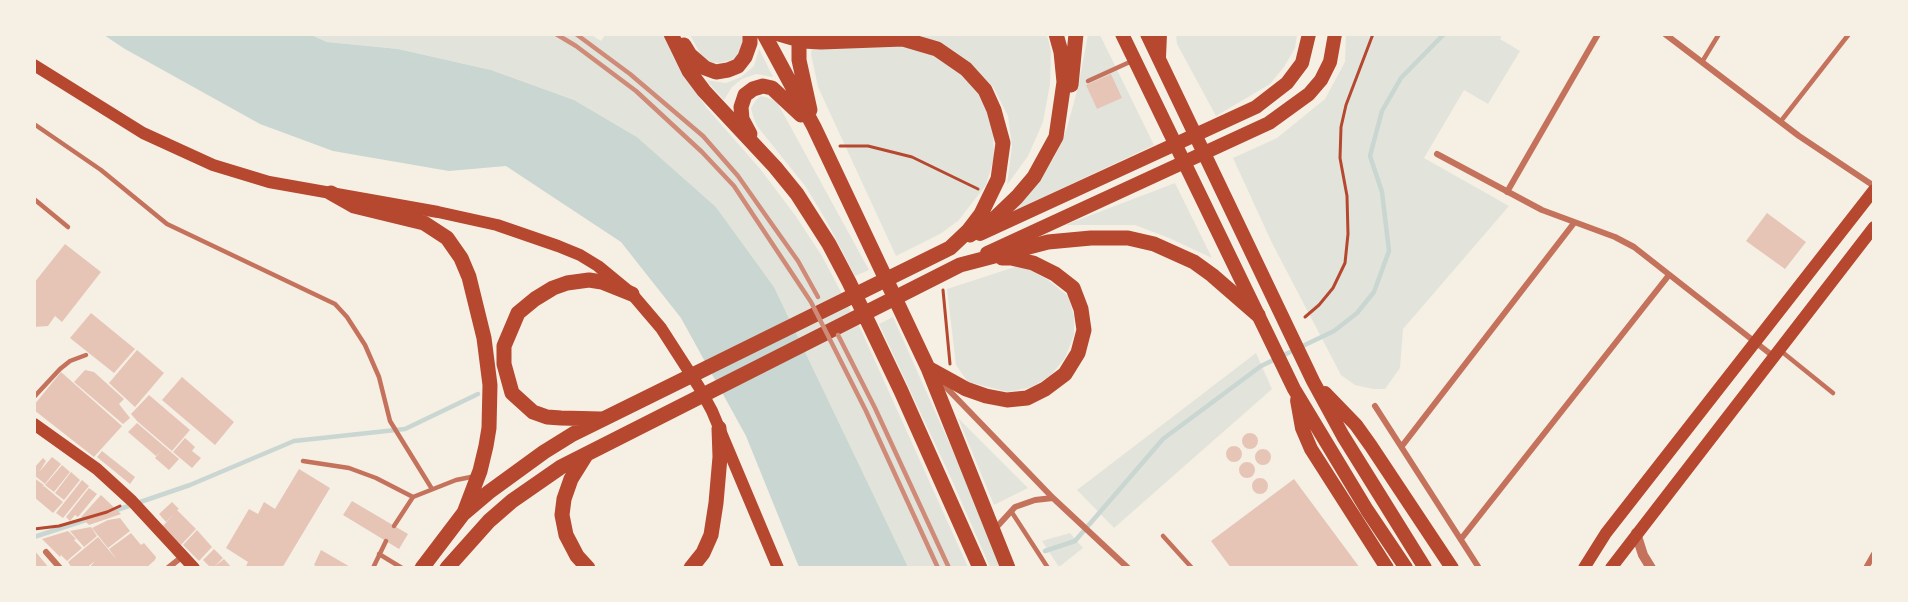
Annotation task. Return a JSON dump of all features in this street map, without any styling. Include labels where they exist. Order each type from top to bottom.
[{"type":"highway","points":[[671,34],[689,71],[704,91],[755,146],[796,194],[812,217],[849,282],[980,567]]},
{"type":"highway","points":[[678,34],[690,55],[705,68],[716,72],[738,66],[745,57],[750,43],[750,34]]},
{"type":"highway","points":[[764,34],[814,127],[928,368],[1008,567]]},
{"type":"highway","points":[[779,34],[821,42],[903,39],[922,44],[953,59],[976,78],[985,90],[994,110],[1003,143],[998,179],[981,214],[968,231],[950,248]]},
{"type":"highway","points":[[799,34],[799,60],[814,127]]},
{"type":"highway","points":[[1056,34],[1061,52],[1064,82],[1056,137]]},
{"type":"highway","points":[[422,567],[464,514],[489,492],[573,434],[950,248],[992,221],[1034,177],[1056,137],[1070,92],[1076,34]]},
{"type":"highway","points":[[755,146],[742,119],[741,107],[746,95],[753,89],[763,86],[772,88],[814,127]]},
{"type":"highway","points":[[331,193],[354,206],[424,223],[447,238],[461,258],[469,278],[484,338],[490,385],[489,428],[478,475],[464,514]]},
{"type":"highway","points":[[447,567],[468,542],[512,501],[553,473],[588,453],[960,265],[1048,242],[1090,238],[1128,238],[1154,244],[1194,262],[1258,315]]},
{"type":"highway","points":[[928,368],[966,389],[1007,400],[1027,398],[1045,389],[1065,374],[1078,353],[1084,330],[1081,309],[1072,288],[1055,274],[1033,263],[1011,258],[960,265]]},
{"type":"highway","points":[[609,417],[561,418],[547,417],[533,412],[512,393],[504,364],[504,346],[509,329],[518,313],[553,288],[589,279],[632,294]]},
{"type":"highway","points":[[691,567],[703,553],[711,535],[720,457],[719,428]]},
{"type":"highway","points":[[588,453],[571,479],[564,499],[562,515],[566,535],[577,556],[588,567]]},
{"type":"main road","points":[[1122,34],[1294,389],[1367,510],[1406,567]]},
{"type":"main road","points":[[1147,34],[1313,381],[1360,465],[1425,567]]},
{"type":"main road","points":[[1159,59],[1160,34]]},
{"type":"main road","points":[[950,248],[1256,107],[1287,83],[1302,63],[1309,34]]},
{"type":"main road","points":[[960,265],[1269,123],[1309,94],[1321,80],[1330,62],[1335,34]]},
{"type":"main road","points":[[34,65],[143,133],[213,165],[269,182],[497,225],[533,236],[580,255],[606,272],[632,294],[666,335],[699,387],[719,428],[778,567]]},
{"type":"main road","points":[[1584,567],[1606,533],[1874,188]]},
{"type":"main road","points":[[1611,567],[1874,227]]},
{"type":"main road","points":[[1313,381],[1364,436],[1452,567]]},
{"type":"main road","points":[[1294,389],[1302,428],[1311,449],[1387,567]]},
{"type":"main road","points":[[34,424],[97,469],[133,501],[194,567]]},
{"type":"street","points":[[1508,192],[1598,34]]},
{"type":"street","points":[[1665,34],[1780,122],[1874,188]]},
{"type":"street","points":[[1437,154],[1508,192],[1574,223],[1624,242],[1755,342],[1776,353]]},
{"type":"street","points":[[1401,447],[1574,223]]},
{"type":"street","points":[[1461,539],[1669,275]]},
{"type":"street","points":[[928,368],[1053,498],[1128,567]]},
{"type":"street","points":[[1376,406],[1479,567]]},
{"type":"street","points":[[994,530],[1011,511],[1024,502],[1053,498]]},
{"type":"street","points":[[1636,533],[1643,555],[1651,567]]},
{"type":"street","points":[[46,552],[60,567]]},
{"type":"street","points":[[1866,567],[1874,554]]},
{"type":"street","points":[[168,567],[184,556]]},
{"type":"lane","points":[[1702,62],[1719,34]]},
{"type":"lane","points":[[1780,122],[1849,34]]},
{"type":"lane","points":[[1088,81],[1134,60]]},
{"type":"lane","points":[[34,124],[100,170],[167,224],[335,304],[347,317],[365,345],[379,377],[390,421],[432,489]]},
{"type":"lane","points":[[34,199],[68,227]]},
{"type":"lane","points":[[1776,353],[1833,393]]},
{"type":"lane","points":[[34,397],[60,369],[70,361],[86,355]]},
{"type":"lane","points":[[303,462],[350,468],[413,497]]},
{"type":"lane","points":[[394,526],[413,497],[478,475]]},
{"type":"lane","points":[[1011,511],[1048,567]]},
{"type":"lane","points":[[1163,536],[1192,567]]},
{"type":"lane","points":[[373,567],[386,541]]},
{"type":"lane","points":[[379,554],[402,567]]},
{"type":"path","points":[[1305,317],[1333,288],[1345,263],[1348,234],[1347,196],[1340,158],[1341,127],[1346,105],[1373,34]]},
{"type":"path","points":[[839,146],[868,146],[912,157],[985,192]]},
{"type":"path","points":[[942,285],[951,369]]},
{"type":"path","points":[[34,529],[59,526],[88,518],[133,501]]},
{"type":"shaded area","points":[[590,34],[601,41],[605,35],[663,35],[674,58],[706,107],[761,170],[795,215],[822,256],[861,330],[968,567],[908,567],[774,287],[716,207],[637,137],[574,100],[491,70],[398,49],[327,42],[311,35]]},
{"type":"shaded area","points":[[1176,34],[1297,35],[1295,48],[1284,67],[1270,84],[1216,116],[1177,44]]},
{"type":"shaded area","points":[[104,35],[311,35],[327,42],[398,49],[491,70],[574,100],[637,137],[716,207],[774,287],[908,567],[799,567],[746,436],[681,318],[621,242],[506,166],[449,171],[333,151],[260,124]]},
{"type":"shaded area","points":[[690,35],[744,35],[744,43],[738,55],[732,60],[719,63],[709,62],[702,57]]},
{"type":"shaded area","points":[[814,35],[1047,35],[1051,51],[1050,84],[1043,122],[1028,156],[1007,185],[1012,146],[1008,116],[994,88],[971,64],[943,59],[969,79],[983,100],[993,125],[994,158],[986,185],[958,221],[940,234],[896,256],[818,87],[811,54]]},
{"type":"shaded area","points":[[1088,35],[1100,35],[1154,145],[1016,210],[1054,158],[1067,128]]},
{"type":"shaded area","points":[[1346,35],[1502,35],[1500,39],[1520,51],[1488,104],[1464,90],[1424,158],[1509,206],[1403,329],[1400,368],[1385,389],[1355,385],[1341,375],[1272,243],[1233,158],[1277,138],[1325,99],[1345,62]]},
{"type":"shaded area","points":[[759,49],[773,77],[756,74],[742,79],[732,87],[724,100],[706,80],[726,83],[741,77],[754,66]]},
{"type":"shaded area","points":[[761,96],[777,102],[869,270],[855,276],[806,187],[757,126],[751,108]]},
{"type":"shaded area","points":[[1175,183],[1212,258],[1135,225],[1065,225]]},
{"type":"shaded area","points":[[1021,265],[1048,280],[1068,296],[1074,316],[1074,335],[1065,358],[1050,376],[1032,387],[1008,392],[968,382],[956,365],[947,289]]},
{"type":"shaded area","points":[[893,317],[963,474],[1000,567],[990,567],[879,324]]},
{"type":"shaded area","points":[[1256,353],[1272,389],[1114,528],[1077,490]]},
{"type":"shaded area","points":[[958,418],[1028,488],[994,505]]},
{"type":"shaded area","points":[[1070,533],[1083,548],[1059,567],[1042,541]]},
{"type":"building","points":[[1111,74],[1122,98],[1097,109],[1086,85]]},
{"type":"building","points":[[1767,213],[1806,242],[1785,269],[1746,241]]},
{"type":"building","points":[[65,244],[101,272],[62,322],[55,316],[48,326],[34,327],[34,283]]},
{"type":"building","points":[[91,313],[135,349],[114,373],[70,338]]},
{"type":"building","points":[[137,350],[164,373],[135,407],[109,383]]},
{"type":"building","points":[[85,370],[94,372],[124,399],[119,404],[130,418],[123,424],[74,382]]},
{"type":"building","points":[[61,372],[122,426],[94,457],[34,410],[34,405]]},
{"type":"building","points":[[182,377],[234,422],[215,445],[162,400]]},
{"type":"building","points":[[149,395],[190,430],[172,451],[131,414]]},
{"type":"building","points":[[137,423],[179,459],[169,470],[155,458],[161,451],[156,456],[128,432]]},
{"type":"building","points":[[1250,433],[1256,435],[1258,441],[1256,447],[1250,449],[1244,447],[1242,441],[1244,435]]},
{"type":"building","points":[[185,438],[195,447],[192,451],[201,458],[192,468],[173,452]]},
{"type":"building","points":[[1234,446],[1240,448],[1242,454],[1240,460],[1234,462],[1228,460],[1226,454],[1228,448]]},
{"type":"building","points":[[1263,449],[1269,451],[1271,457],[1269,463],[1263,465],[1257,463],[1255,457],[1257,451]]},
{"type":"building","points":[[102,451],[135,477],[130,484],[97,457]]},
{"type":"building","points":[[52,457],[61,464],[45,484],[34,475],[34,468],[43,458],[46,461],[39,472]]},
{"type":"building","points":[[1247,462],[1253,464],[1255,470],[1253,476],[1247,478],[1241,476],[1239,470],[1241,464]]},
{"type":"building","points":[[62,465],[70,472],[54,492],[45,485]]},
{"type":"building","points":[[299,469],[330,488],[282,568],[245,568],[248,562],[226,548],[249,509],[258,514],[264,502],[275,509]]},
{"type":"building","points":[[71,472],[80,480],[64,500],[55,493]]},
{"type":"building","points":[[34,478],[44,485],[42,487],[44,486],[63,502],[53,513],[34,497]]},
{"type":"building","points":[[1260,478],[1266,480],[1268,486],[1266,492],[1260,494],[1254,492],[1252,486],[1254,480]]},
{"type":"building","points":[[1294,479],[1360,568],[1231,568],[1211,541]]},
{"type":"building","points":[[82,480],[89,486],[63,518],[56,513]]},
{"type":"building","points":[[89,488],[97,494],[78,517],[75,515],[70,521],[66,517]]},
{"type":"building","points":[[101,495],[121,514],[89,525],[81,517]]},
{"type":"building","points":[[352,501],[408,534],[399,549],[343,515]]},
{"type":"building","points":[[172,502],[196,529],[181,545],[163,526],[175,513],[166,522],[159,514]]},
{"type":"building","points":[[120,518],[130,531],[108,548],[92,528],[108,520]]},
{"type":"building","points":[[91,527],[97,536],[84,547],[70,531]]},
{"type":"building","points":[[197,530],[212,547],[199,561],[183,545]]},
{"type":"building","points":[[68,531],[82,548],[67,561],[42,539]]},
{"type":"building","points":[[131,533],[156,557],[146,568],[89,568],[95,561],[86,568],[72,568],[68,562],[98,537],[117,560],[109,549]]},
{"type":"building","points":[[214,549],[223,558],[215,566],[224,559],[232,568],[211,568],[203,560]]},
{"type":"building","points":[[34,550],[40,557],[49,568],[34,568]]},
{"type":"building","points":[[321,550],[352,568],[319,568],[314,565]]},
{"type":"waterway","points":[[1045,551],[1075,541],[1163,439],[1261,366],[1334,331],[1357,313],[1374,292],[1389,251],[1382,192],[1370,156],[1382,111],[1401,78],[1444,34]]},
{"type":"waterway","points":[[111,512],[190,485],[294,441],[405,429],[478,394]]},
{"type":"waterway","points":[[34,537],[89,519]]},
{"type":"railway","points":[[556,34],[576,46],[636,91],[702,152],[734,186],[811,302],[866,411],[938,568]]},
{"type":"railway","points":[[576,34],[630,74],[703,136],[738,176],[798,261],[818,297]]},
{"type":"railway","points":[[838,335],[875,408],[949,568]]}]
